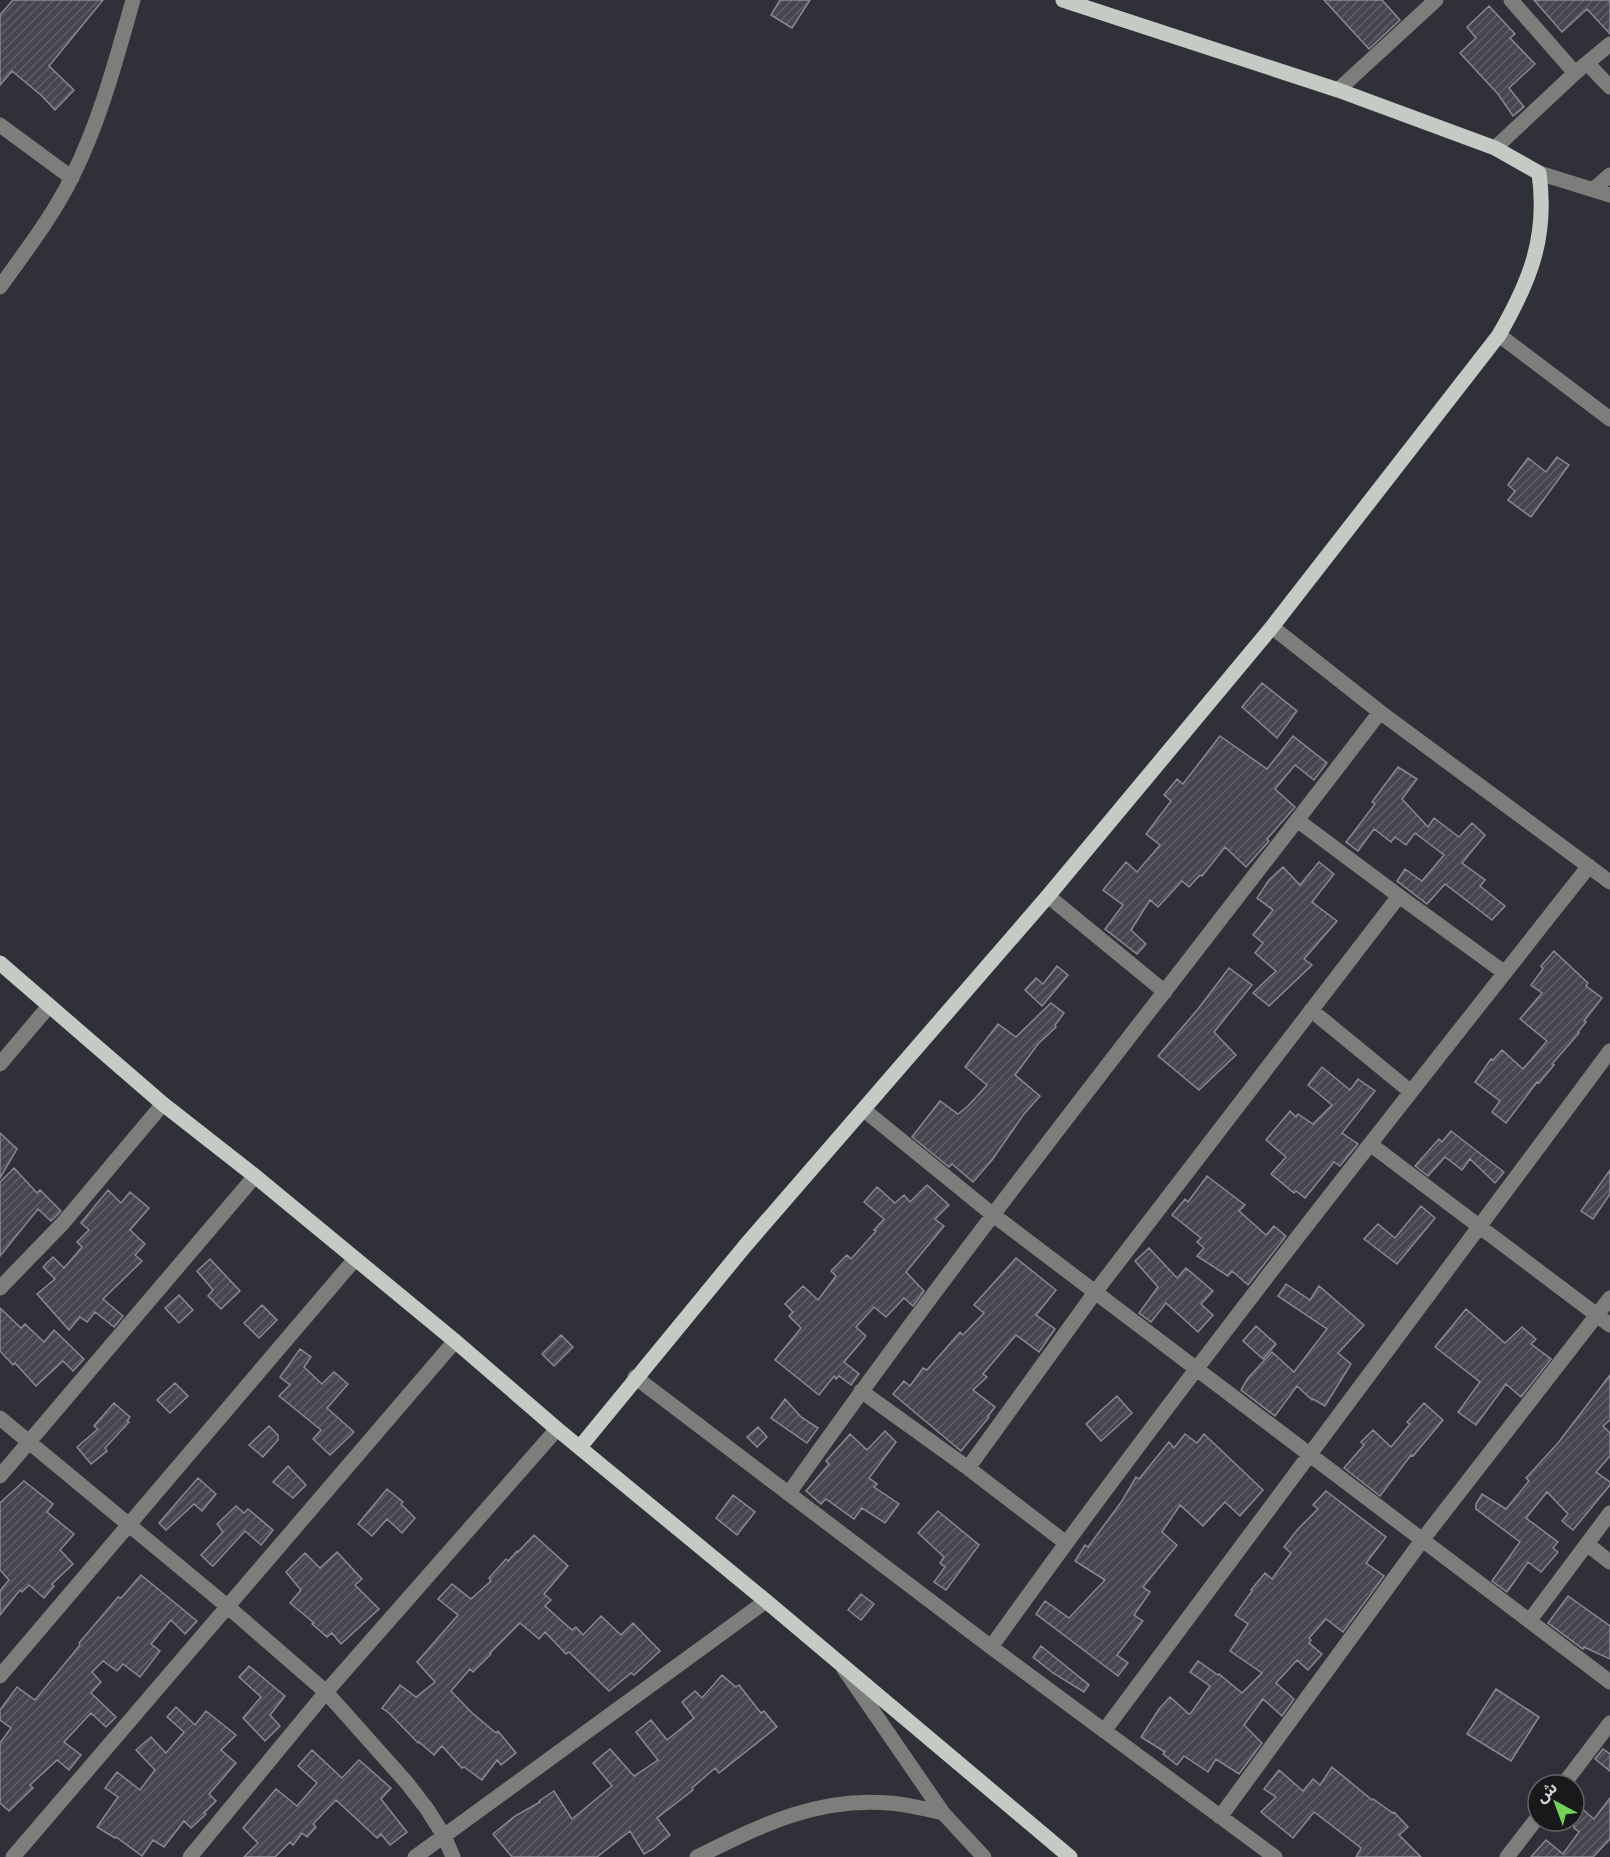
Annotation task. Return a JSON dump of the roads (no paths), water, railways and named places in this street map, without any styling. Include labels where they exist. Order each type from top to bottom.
[{"type":"main road","points":[[580,1447],[635,1377],[745,1246],[1048,896],[1272,627],[1500,335],[1533,263],[1542,218],[1539,173],[1495,148],[1338,90],[1063,0]]},
{"type":"main road","points":[[0,963],[163,1104],[255,1176],[455,1341],[557,1429],[766,1601],[1070,1857]]},
{"type":"street","points":[[0,287],[35,238],[72,178],[93,129],[134,0]]},
{"type":"street","points":[[1338,90],[1436,0]]},
{"type":"street","points":[[1510,0],[1581,68],[1610,87]]},
{"type":"street","points":[[1495,148],[1610,44]]},
{"type":"street","points":[[0,125],[72,178]]},
{"type":"street","points":[[1539,173],[1610,195]]},
{"type":"street","points":[[1594,189],[1610,175]]},
{"type":"street","points":[[1500,335],[1610,419]]},
{"type":"street","points":[[1272,627],[1380,712],[1610,882]]},
{"type":"street","points":[[789,1493],[992,1214],[1380,712]]},
{"type":"street","points":[[1297,820],[1505,973]]},
{"type":"street","points":[[991,1647],[1066,1542],[1370,1144],[1589,866]]},
{"type":"street","points":[[1048,896],[1165,992]]},
{"type":"street","points":[[968,1468],[1096,1292],[1399,896]]},
{"type":"street","points":[[0,1064],[48,1006]]},
{"type":"street","points":[[1311,1010],[1411,1092]]},
{"type":"street","points":[[1104,1731],[1610,1051]]},
{"type":"street","points":[[0,1288],[63,1223],[163,1104]]},
{"type":"street","points":[[864,1110],[992,1214],[1610,1682]]},
{"type":"street","points":[[1370,1144],[1610,1325]]},
{"type":"street","points":[[0,1476],[255,1176]]},
{"type":"street","points":[[0,1676],[355,1259]]},
{"type":"street","points":[[1220,1817],[1423,1539],[1610,1298]]},
{"type":"street","points":[[14,1857],[455,1341]]},
{"type":"street","points":[[635,1377],[991,1647],[1275,1857]]},
{"type":"street","points":[[861,1391],[1066,1542]]},
{"type":"street","points":[[0,1418],[227,1606],[326,1692],[407,1783],[444,1836],[453,1857]]},
{"type":"street","points":[[190,1857],[326,1692],[557,1429]]},
{"type":"street","points":[[1530,1620],[1610,1513]]},
{"type":"street","points":[[1587,1544],[1610,1562]]},
{"type":"street","points":[[415,1857],[766,1601]]},
{"type":"street","points":[[840,1664],[943,1813],[984,1857]]},
{"type":"street","points":[[1572,1773],[1610,1723]]},
{"type":"street","points":[[697,1857],[780,1818],[838,1803],[889,1803],[943,1813]]},
{"type":"street","points":[[1507,1857],[1526,1832]]}]
